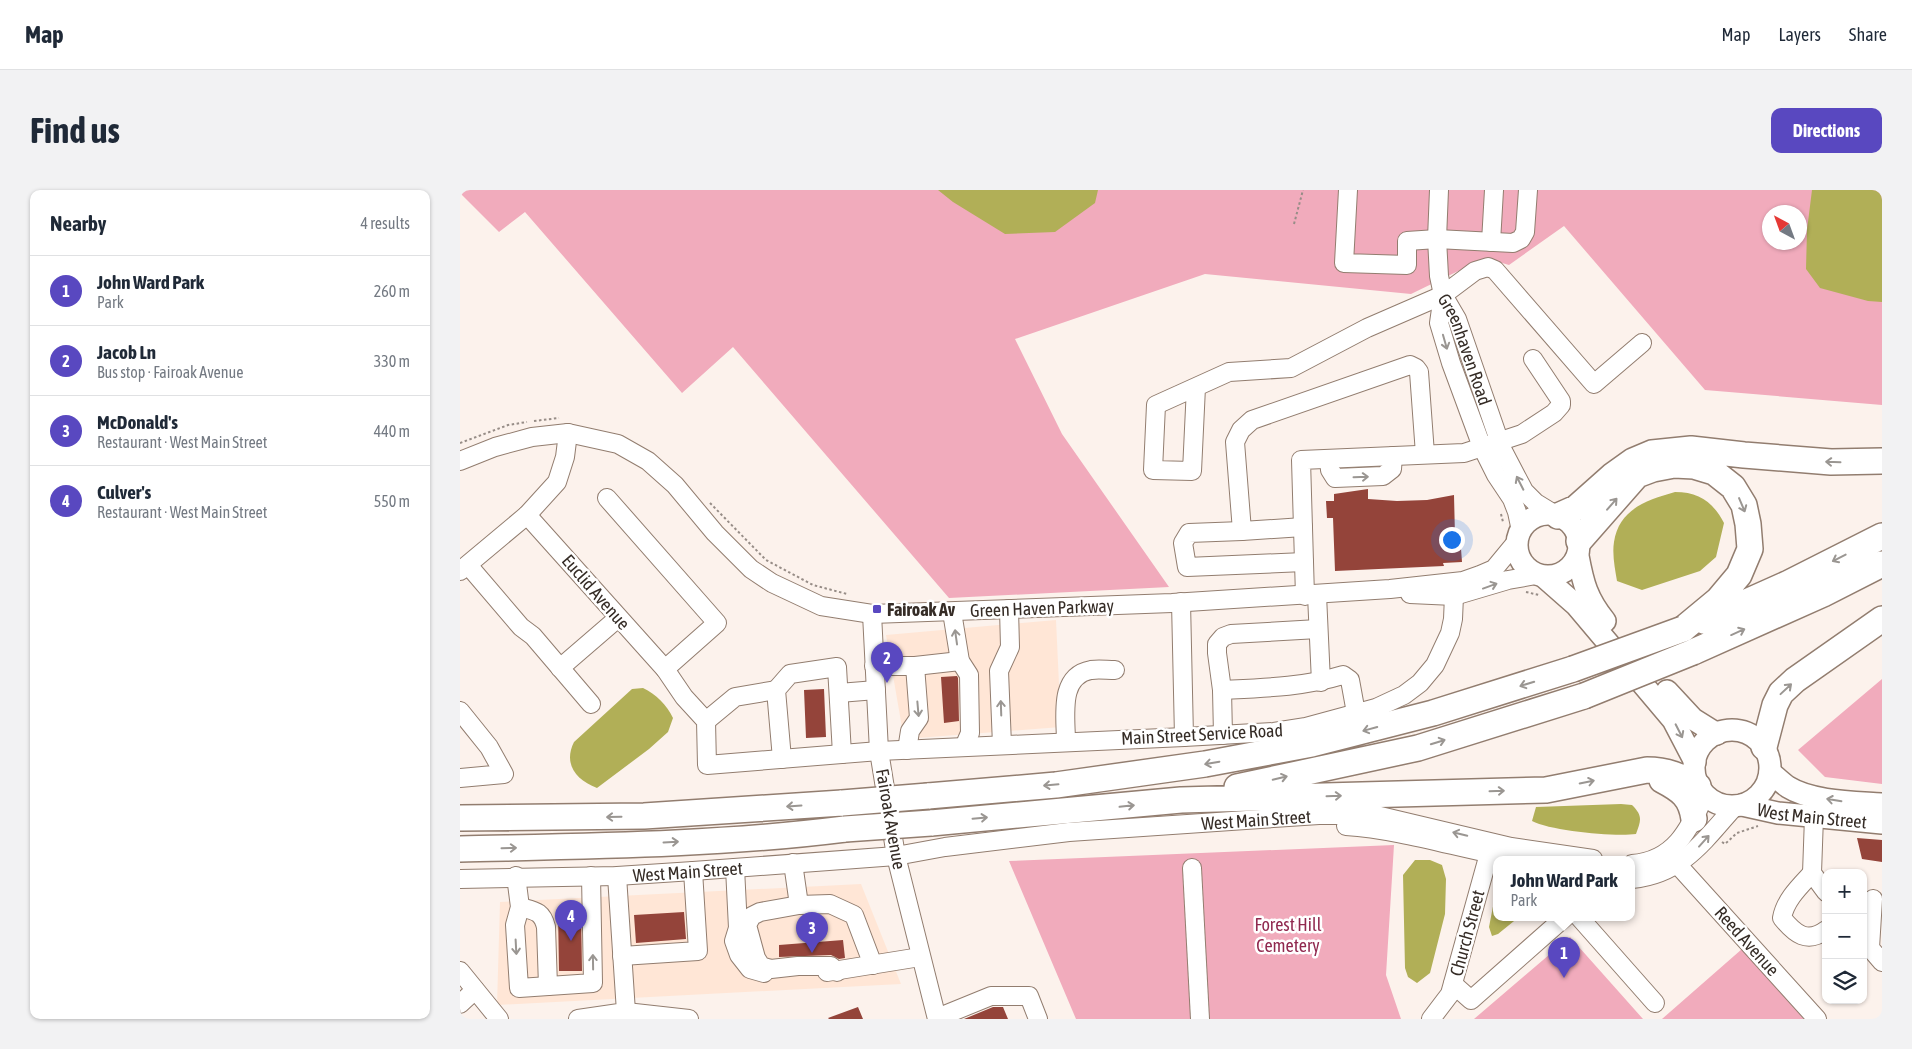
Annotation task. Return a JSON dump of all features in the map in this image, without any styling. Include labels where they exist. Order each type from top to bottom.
[{"type":"highway","points":[[1557,515],[1576,508],[1612,476],[1633,461],[1652,453],[1690,449],[1744,456],[1831,462],[1882,462]]},
{"type":"highway","points":[[1578,548],[1637,475],[1653,469],[1674,465],[1694,466],[1714,472],[1734,487],[1744,505],[1750,549],[1739,575],[1723,594],[1683,629]]},
{"type":"highway","points":[[460,818],[644,816],[928,796],[1056,785],[1205,764],[1286,749],[1433,713],[1573,670],[1683,629],[1789,583],[1882,536]]},
{"type":"highway","points":[[1181,800],[1418,748],[1584,696],[1693,652],[1823,594],[1882,564]]},
{"type":"highway","points":[[1764,747],[1775,705],[1781,693],[1796,680],[1882,619]]},
{"type":"highway","points":[[460,849],[564,848],[773,837],[1181,800],[1546,790],[1628,773],[1661,770],[1699,781]]},
{"type":"highway","points":[[1628,773],[1662,780],[1675,786],[1692,804],[1694,819]]},
{"type":"main road","points":[[1514,533],[1535,517],[1544,514],[1557,515]]},
{"type":"main road","name":"Greenhaven Road","points":[[1557,515],[1571,523],[1577,531],[1585,588],[1594,607],[1630,652],[1645,677]]},
{"type":"main road","name":"Greenhaven Road","points":[[1514,533],[1522,562],[1576,606],[1645,677]]},
{"type":"main road","points":[[1540,576],[1553,576],[1570,568],[1578,548]]},
{"type":"main road","points":[[1645,677],[1693,719],[1717,734]]},
{"type":"main road","points":[[1645,677],[1673,720],[1699,781],[1715,802],[1738,806],[1759,795],[1766,784],[1770,772],[1769,759],[1764,747],[1755,738],[1743,732],[1730,731],[1717,734],[1706,741],[1698,751],[1699,781]]},
{"type":"main road","name":"West Main Street","points":[[1770,772],[1789,788],[1812,796],[1845,802],[1882,804]]},
{"type":"main road","name":"West Main Street","points":[[1738,806],[1776,812],[1882,823]]},
{"type":"street","points":[[1348,190],[1344,263],[1406,265],[1407,241],[1437,239],[1513,243],[1520,239],[1525,232],[1528,190]]},
{"type":"street","points":[[1439,190],[1437,239],[1439,276],[1443,295]]},
{"type":"street","points":[[1491,242],[1494,190]]},
{"type":"street","points":[[1196,387],[1192,471],[1153,470],[1156,405],[1229,372],[1291,368],[1367,328],[1443,295],[1475,271],[1488,267],[1495,270],[1594,384],[1642,343]]},
{"type":"street","name":"Greenhaven Road","points":[[1443,295],[1457,319],[1490,444],[1496,475],[1512,499],[1517,512],[1514,533]]},
{"type":"street","points":[[1321,682],[1318,629],[1304,562],[1301,460],[1464,453],[1522,434],[1554,413],[1561,405],[1561,402],[1533,359]]},
{"type":"street","points":[[1242,531],[1235,442],[1241,430],[1252,420],[1410,365],[1419,372],[1425,454]]},
{"type":"street","points":[[568,433],[566,457],[557,482],[527,514],[464,568],[521,627],[534,636],[591,704]]},
{"type":"street","name":"Green Haven Parkway","points":[[460,461],[505,444],[532,437],[568,433],[618,444],[648,461],[675,485],[715,533],[745,563],[772,583],[821,606],[872,614],[1311,596],[1463,581],[1494,569],[1514,533]]},
{"type":"street","name":"Greenhaven Road","points":[[1490,444],[1524,491],[1536,503],[1557,515]]},
{"type":"street","points":[[607,498],[717,623],[665,669]]},
{"type":"street","name":"Euclid Avenue","points":[[527,514],[665,669],[684,697],[706,720]]},
{"type":"street","points":[[1303,527],[1189,533],[1183,543],[1187,567],[1304,562]]},
{"type":"street","points":[[1390,589],[1418,596],[1454,596],[1484,589],[1508,580],[1540,576]]},
{"type":"street","name":"Main Street Service Road","points":[[706,720],[707,765],[879,751],[1223,735],[1274,732],[1306,727],[1376,708],[1404,695],[1420,684],[1435,666],[1450,633],[1454,614],[1454,596]]},
{"type":"street","points":[[1180,602],[1184,737]]},
{"type":"street","points":[[1002,745],[999,671],[1010,647],[1009,609]]},
{"type":"street","points":[[952,612],[960,661],[969,675],[970,733],[964,747]]},
{"type":"street","name":"Fairoak Avenue","points":[[872,614],[879,751],[896,856],[937,1019]]},
{"type":"street","points":[[560,668],[618,618]]},
{"type":"street","points":[[1223,735],[1222,690],[1217,644],[1223,637],[1231,634],[1318,629]]},
{"type":"street","points":[[874,666],[914,666],[960,661]]},
{"type":"street","points":[[907,750],[910,731],[919,718],[914,666]]},
{"type":"street","points":[[706,720],[735,697],[776,690],[790,674],[837,667],[842,754]]},
{"type":"street","points":[[1066,742],[1066,696],[1069,685],[1077,676],[1090,670],[1115,670]]},
{"type":"street","points":[[1222,690],[1321,682],[1343,675],[1350,680],[1352,685],[1356,714]]},
{"type":"street","points":[[776,690],[782,759]]},
{"type":"street","points":[[839,693],[876,690]]},
{"type":"street","points":[[460,711],[489,747],[504,774],[460,778]]},
{"type":"street","points":[[1635,864],[1646,863],[1656,859],[1680,840],[1694,819],[1699,781]]},
{"type":"street","name":"West Main Street","points":[[1635,879],[1642,878],[1677,864],[1690,856],[1738,806]]},
{"type":"street","name":"West Main Street","points":[[460,878],[617,876],[735,868],[896,856],[945,847],[1069,832],[1318,815],[1376,815],[1491,848],[1511,856]]},
{"type":"street","points":[[1814,816],[1812,873],[1822,887]]},
{"type":"street","name":"West Main Street","points":[[1491,848],[1511,847],[1572,856]]},
{"type":"street","name":"Church Street","points":[[1431,1019],[1450,994],[1491,848]]},
{"type":"street","points":[[793,863],[799,905]]},
{"type":"street","name":"Reed Avenue","points":[[1677,864],[1817,1019]]},
{"type":"street","points":[[735,868],[738,928],[734,941],[739,956],[750,969],[771,975],[837,972],[920,956]]},
{"type":"street","points":[[1192,868],[1200,1019]]},
{"type":"street","points":[[622,956],[698,950],[693,871]]},
{"type":"street","points":[[1812,873],[1800,885],[1784,909],[1782,918],[1792,929],[1804,936],[1817,937],[1822,933]]},
{"type":"street","points":[[516,876],[520,907],[515,925],[519,988],[594,983],[591,876]]},
{"type":"street","points":[[617,876],[626,1012]]},
{"type":"street","points":[[1873,899],[1870,948],[1882,962]]},
{"type":"street","points":[[837,972],[831,966],[798,966],[771,969],[761,966],[756,958],[748,926],[752,916],[760,912],[799,905],[830,904],[854,914],[873,965]]},
{"type":"street","points":[[520,907],[539,913],[544,918],[548,986]]},
{"type":"street","points":[[1453,984],[1471,1000],[1560,921]]},
{"type":"street","points":[[1583,921],[1656,1003]]},
{"type":"street","points":[[460,971],[499,1019]]},
{"type":"street","points":[[460,1004],[475,990]]},
{"type":"street","points":[[937,1019],[991,996],[1029,996],[1038,1019]]},
{"type":"street","points":[[578,1019],[626,1012],[682,1019]]},
{"type":"path","points":[[1294,224],[1303,190]]},
{"type":"path","points":[[1501,514],[1514,533]]},
{"type":"path","points":[[1726,844],[1736,833],[1762,825]]},
{"type":"shaded area","points":[[938,190],[1098,190],[1095,203],[1055,232],[1005,234],[953,202]]},
{"type":"shaded area","points":[[1812,190],[1882,190],[1882,302],[1868,301],[1820,288],[1806,269],[1807,230]]},
{"type":"shaded area","points":[[1675,492],[1684,492],[1698,496],[1710,504],[1720,516],[1724,523],[1716,557],[1700,571],[1642,590],[1617,581],[1613,547],[1622,521],[1628,514],[1645,503]]},
{"type":"shaded area","points":[[1056,620],[1061,727],[904,739],[886,635]]},
{"type":"shaded area","points":[[643,688],[657,697],[671,713],[673,718],[668,732],[649,749],[597,788],[583,781],[571,764],[570,757],[574,742],[632,689]]},
{"type":"shaded area","points":[[1632,805],[1638,812],[1640,822],[1636,834],[1614,835],[1583,832],[1553,828],[1532,821],[1536,807]]},
{"type":"shaded area","points":[[1415,860],[1430,860],[1442,865],[1446,879],[1445,914],[1430,973],[1417,983],[1408,977],[1405,968],[1403,875]]},
{"type":"shaded area","points":[[861,884],[901,984],[497,1005],[500,902]]},
{"type":"shaded area","points":[[1493,906],[1493,921],[1514,921],[1498,934],[1492,936],[1489,927]]},
{"type":"green space","points":[[460,190],[1882,190],[1882,405],[1705,390],[1564,226],[1509,265],[1485,258],[1411,294],[1205,274],[1015,339],[1062,434],[1169,587],[949,598],[733,347],[682,393],[525,212],[499,232],[460,193]]},
{"type":"green space","points":[[1882,679],[1882,784],[1825,777],[1798,750]]},
{"type":"green space","name":"Forest Hill Cemetery","points":[[1394,845],[1386,975],[1401,1019],[1076,1019],[1009,861]]},
{"type":"green space","points":[[1570,937],[1643,1019],[1474,1019]]},
{"type":"green space","points":[[1742,949],[1804,1019],[1662,1019]]},
{"type":"building","points":[[1368,489],[1368,499],[1397,501],[1427,500],[1454,495],[1455,536],[1460,535],[1462,562],[1443,563],[1444,566],[1335,571],[1333,518],[1327,518],[1326,501],[1334,501],[1334,494]]},
{"type":"building","points":[[957,676],[959,721],[944,723],[941,677]]},
{"type":"building","points":[[824,689],[826,737],[806,738],[804,690]]},
{"type":"building","points":[[1857,838],[1882,840],[1882,862],[1862,859]]},
{"type":"building","points":[[581,910],[582,971],[559,971],[558,911]]},
{"type":"building","points":[[684,912],[686,939],[636,943],[634,915]]},
{"type":"building","points":[[843,940],[845,958],[839,959],[831,955],[779,957],[779,945]]},
{"type":"building","points":[[858,1007],[863,1019],[828,1018]]},
{"type":"building","points":[[993,1007],[1003,1007],[1008,1019],[964,1019]]},
{"type":"place","name":"Fairoak Av","points":[[877,609]]},
{"type":"place","name":"Jacob Ln","points":[[887,683]]},
{"type":"place","name":"Culver's","points":[[571,941]]},
{"type":"place","name":"McDonald's","points":[[812,953]]},
{"type":"place","name":"John Ward Park","points":[[1564,978]]}]
